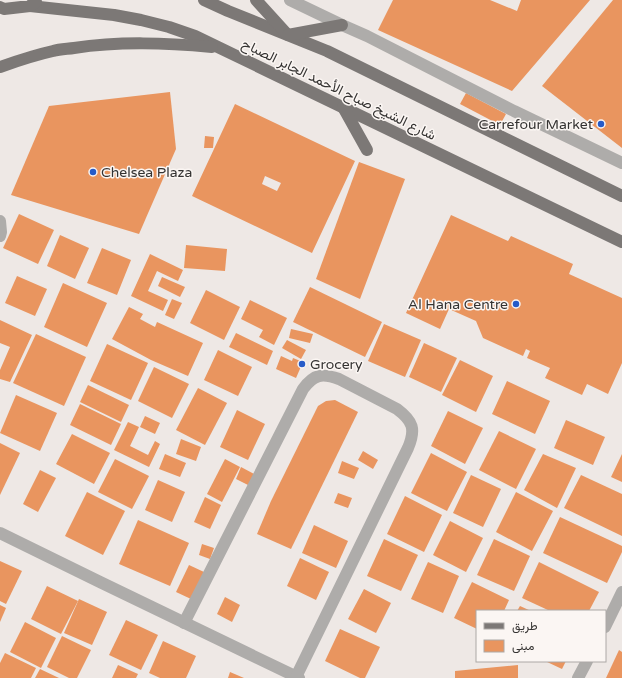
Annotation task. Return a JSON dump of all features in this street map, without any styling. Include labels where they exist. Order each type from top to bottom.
[{"type":"main road","name":"شارع الشيخ صباح الأحمد الجابر الصباح","points":[[204,0],[327,51],[622,196]]},
{"type":"main road","points":[[256,0],[288,35],[342,25]]},
{"type":"main road","name":"شارع الشيخ صباح الأحمد الجابر الصباح","points":[[1,9],[34,3],[142,20],[195,36],[622,242]]},
{"type":"main road","points":[[0,67],[54,50],[86,46],[124,43],[173,44],[220,48]]},
{"type":"main road","points":[[343,107],[367,150]]},
{"type":"street","points":[[290,0],[367,36],[514,111],[622,163]]},
{"type":"street","points":[[0,221],[0,236]]},
{"type":"street","points":[[0,533],[184,623],[297,677],[411,441],[413,432],[410,422],[405,415],[397,409],[329,375],[319,376],[309,381],[303,389],[184,623]]},
{"type":"street","points":[[606,625],[622,592]]},
{"type":"street","points":[[578,678],[586,662]]},
{"type":"building","points":[[393,0],[490,0],[517,11],[521,0],[590,0],[512,91],[378,30]]},
{"type":"building","points":[[613,0],[622,0],[622,148],[542,86]]},
{"type":"building","name":"Chelsea Plaza","points":[[170,92],[176,149],[139,234],[11,195],[49,106]]},
{"type":"building","points":[[466,93],[506,114],[500,125],[460,104]]},
{"type":"building","points":[[235,104],[355,161],[312,253],[192,196]],"holes":[[[265,176],[281,183],[277,191],[262,184]]]},
{"type":"building","points":[[205,136],[214,137],[213,148],[204,148]]},
{"type":"building","points":[[359,162],[405,179],[360,299],[316,279]]},
{"type":"building","points":[[19,214],[54,230],[38,264],[3,248]]},
{"type":"building","name":"Al Hana Centre","points":[[451,215],[508,241],[511,236],[573,264],[569,274],[622,298],[622,363],[608,394],[587,384],[582,395],[545,378],[550,368],[527,358],[530,351],[526,349],[523,356],[483,338],[476,321],[449,309],[440,329],[406,313]]},
{"type":"building","points":[[60,235],[89,248],[75,279],[47,266]]},
{"type":"building","points":[[186,245],[227,249],[225,271],[184,268]]},
{"type":"building","points":[[102,248],[131,260],[117,295],[87,283]]},
{"type":"building","points":[[150,254],[183,270],[178,281],[157,271],[148,291],[168,300],[163,311],[131,296]]},
{"type":"building","points":[[17,276],[47,289],[35,316],[5,303]]},
{"type":"building","points":[[162,277],[185,287],[180,297],[158,286]]},
{"type":"building","points":[[63,283],[107,303],[87,347],[44,327]]},
{"type":"building","points":[[310,287],[382,322],[365,357],[293,322]]},
{"type":"building","points":[[206,290],[240,307],[224,340],[190,323]]},
{"type":"building","points":[[172,299],[182,303],[174,319],[165,315]]},
{"type":"building","points":[[250,300],[287,318],[274,345],[259,337],[263,330],[241,319]]},
{"type":"building","points":[[129,307],[143,314],[140,319],[155,327],[157,322],[203,343],[188,376],[151,360],[112,339]]},
{"type":"building","points":[[0,320],[32,335],[10,382],[0,379],[0,370],[10,347],[0,343]]},
{"type":"building","points":[[384,324],[421,340],[405,377],[368,361]]},
{"type":"building","points":[[291,329],[313,334],[310,343],[289,338]]},
{"type":"building","points":[[236,333],[273,351],[267,365],[229,347]]},
{"type":"building","points":[[36,334],[86,357],[64,406],[13,383]]},
{"type":"building","points":[[287,340],[306,350],[301,359],[282,348]]},
{"type":"building","points":[[424,343],[457,358],[441,392],[409,377]]},
{"type":"building","points":[[107,344],[148,363],[131,400],[90,381]]},
{"type":"building","points":[[218,350],[252,367],[238,396],[204,380]]},
{"type":"building","points":[[281,356],[292,361],[293,358],[303,362],[296,378],[276,369]]},
{"type":"building","points":[[460,360],[493,376],[476,412],[442,395]]},
{"type":"building","points":[[154,367],[189,384],[172,418],[138,401]]},
{"type":"building","points":[[507,381],[550,401],[535,434],[492,414]]},
{"type":"building","points":[[88,385],[129,405],[121,422],[80,402]]},
{"type":"building","points":[[198,388],[227,403],[205,445],[176,430]]},
{"type":"building","points":[[16,395],[57,413],[40,451],[0,433]]},
{"type":"building","points":[[335,400],[358,412],[291,549],[257,534],[271,501],[318,406],[326,401]]},
{"type":"building","points":[[80,404],[121,424],[111,445],[70,425]]},
{"type":"building","points":[[237,410],[265,424],[248,460],[220,447]]},
{"type":"building","points":[[448,411],[483,428],[465,464],[431,446]]},
{"type":"building","points":[[145,416],[160,423],[155,434],[140,427]]},
{"type":"building","points":[[566,420],[605,437],[593,465],[554,448]]},
{"type":"building","points":[[128,422],[139,427],[130,446],[148,455],[155,441],[160,444],[149,467],[114,450]]},
{"type":"building","points":[[499,431],[536,449],[516,489],[479,470]]},
{"type":"building","points":[[72,434],[110,453],[94,484],[56,464]]},
{"type":"building","points":[[181,439],[201,447],[196,461],[176,454]]},
{"type":"building","points":[[0,443],[20,453],[0,495]]},
{"type":"building","points":[[363,451],[378,460],[373,469],[358,460]]},
{"type":"building","points":[[431,453],[467,472],[447,511],[411,493]]},
{"type":"building","points":[[165,454],[186,463],[180,477],[159,469]]},
{"type":"building","points":[[543,454],[576,468],[557,508],[524,490]]},
{"type":"building","points":[[622,454],[622,482],[611,477]]},
{"type":"building","points":[[115,459],[149,476],[132,509],[98,492]]},
{"type":"building","points":[[225,459],[240,467],[222,502],[207,494]]},
{"type":"building","points":[[342,461],[359,468],[354,479],[338,473]]},
{"type":"building","points":[[241,467],[256,475],[250,486],[236,479]]},
{"type":"building","points":[[40,470],[56,478],[38,512],[23,504]]},
{"type":"building","points":[[471,475],[501,489],[483,527],[453,513]]},
{"type":"building","points":[[581,475],[622,494],[622,536],[564,508]]},
{"type":"building","points":[[158,480],[185,492],[172,522],[145,510]]},
{"type":"building","points":[[87,492],[125,511],[103,555],[65,536]]},
{"type":"building","points":[[516,492],[553,511],[532,551],[496,532]]},
{"type":"building","points":[[338,493],[352,498],[348,508],[334,503]]},
{"type":"building","points":[[405,496],[442,515],[424,552],[387,534]]},
{"type":"building","points":[[205,497],[221,505],[210,529],[194,522]]},
{"type":"building","points":[[560,517],[622,546],[622,552],[607,583],[543,553]]},
{"type":"building","points":[[138,520],[189,543],[170,586],[119,564]]},
{"type":"building","points":[[450,521],[483,538],[466,572],[433,555]]},
{"type":"building","points":[[314,525],[348,541],[336,568],[302,553]]},
{"type":"building","points":[[384,539],[418,555],[401,591],[367,576]]},
{"type":"building","points":[[494,539],[530,556],[514,591],[477,575]]},
{"type":"building","points":[[202,544],[214,548],[210,559],[199,555]]},
{"type":"building","points":[[300,558],[329,572],[316,600],[287,586]]},
{"type":"building","points":[[0,561],[22,571],[6,604],[0,601]]},
{"type":"building","points":[[428,562],[459,576],[443,613],[411,599]]},
{"type":"building","points":[[539,562],[599,592],[590,610],[548,610],[522,598]]},
{"type":"building","points":[[189,565],[204,572],[191,599],[176,592]]},
{"type":"building","points":[[472,582],[509,600],[504,610],[476,610],[476,629],[454,618]]},
{"type":"building","points":[[47,586],[78,601],[61,634],[31,619]]},
{"type":"building","points":[[364,589],[391,603],[376,633],[348,619]]},
{"type":"building","points":[[225,597],[240,605],[232,622],[217,614]]},
{"type":"building","points":[[79,599],[107,612],[92,645],[64,633]]},
{"type":"building","points":[[0,605],[6,608],[0,622]]},
{"type":"building","points":[[520,606],[529,610],[518,610]]},
{"type":"building","points":[[126,620],[158,635],[141,670],[109,655]]},
{"type":"building","points":[[25,622],[56,638],[41,668],[10,652]]},
{"type":"building","points":[[340,629],[380,647],[365,678],[360,678],[325,661]]},
{"type":"building","points":[[62,636],[91,650],[77,678],[69,678],[47,667]]},
{"type":"building","points":[[163,641],[196,656],[186,678],[160,678],[149,673]]},
{"type":"building","points":[[619,650],[622,652],[622,678],[606,678]]},
{"type":"building","points":[[5,653],[36,668],[31,678],[0,678],[0,663]]},
{"type":"building","points":[[547,662],[566,662],[562,669]]},
{"type":"building","points":[[118,665],[138,674],[136,678],[112,678]]},
{"type":"building","points":[[518,665],[518,678],[455,678],[455,671]]},
{"type":"building","points":[[40,669],[59,678],[35,678]]},
{"type":"building","points":[[230,672],[244,678],[228,678]]},
{"type":"place","name":"Carrefour Market","points":[[601,124]]},
{"type":"place","name":"Chelsea Plaza","points":[[93,172]]},
{"type":"place","name":"Al Hana Centre","points":[[516,304]]},
{"type":"place","name":"Grocery","points":[[302,364]]}]
